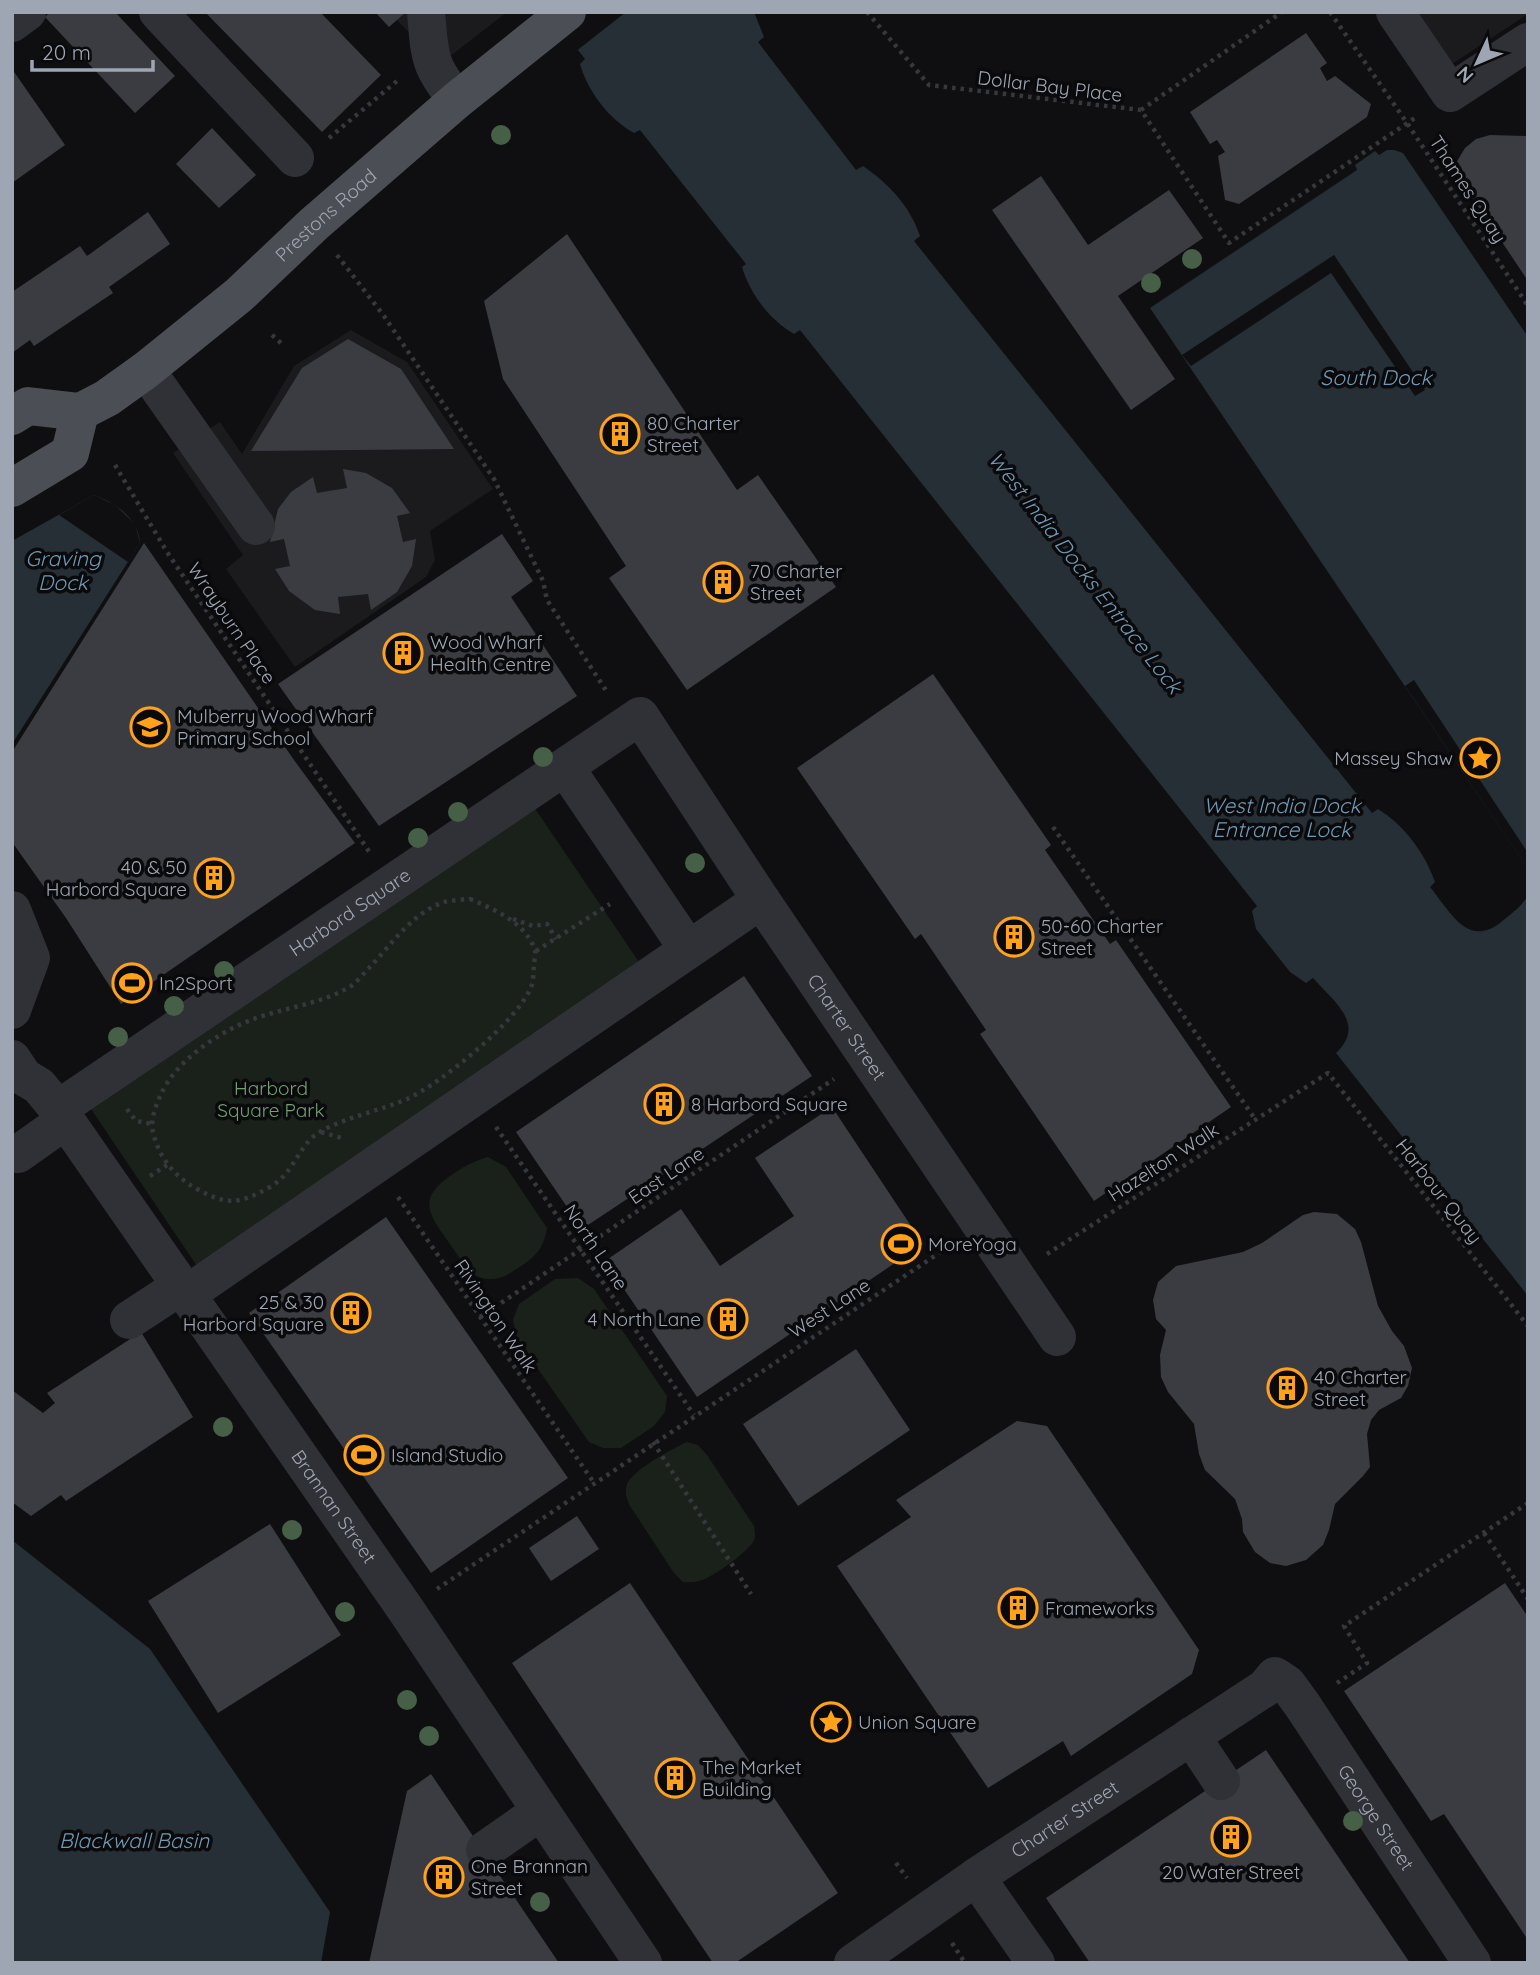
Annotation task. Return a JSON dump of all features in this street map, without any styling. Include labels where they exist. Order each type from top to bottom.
[{"type":"main road","name":"Prestons Road","points":[[80,412],[107,398],[146,370],[239,295],[314,224],[457,100],[553,24]]},
{"type":"main road","points":[[12,416],[27,406],[80,412],[70,453],[12,488]]},
{"type":"street","points":[[12,23],[27,12]]},
{"type":"street","points":[[158,12],[309,150]]},
{"type":"street","points":[[426,12],[430,60],[438,76],[457,100]]},
{"type":"street","points":[[1395,12],[1450,93],[1528,42]]},
{"type":"street","points":[[146,370],[256,526]]},
{"type":"street","name":"Harbord Square","points":[[18,1154],[62,1114],[565,766],[625,706]]},
{"type":"street","name":"Charter Street","points":[[625,706],[761,900],[1057,1337]]},
{"type":"street","points":[[565,766],[688,949]]},
{"type":"street","points":[[129,1320],[184,1290],[375,1164],[761,900]]},
{"type":"street","points":[[12,910],[31,958],[12,1010]]},
{"type":"street","name":"Brannan Street","points":[[12,1059],[24,1077],[39,1086],[62,1114],[406,1609],[643,1963]]},
{"type":"street","name":"Charter Street","points":[[853,1963],[976,1877],[1265,1688],[1275,1676]]},
{"type":"street","name":"George Street","points":[[1275,1676],[1287,1684],[1303,1706],[1472,1963]]},
{"type":"street","points":[[1191,1737],[1221,1781]]},
{"type":"street","points":[[485,1850],[541,1811]]},
{"type":"street","points":[[976,1877],[1035,1963]]},
{"type":"path","name":"Dollar Bay Place","points":[[867,12],[929,85],[1141,110],[1229,243],[1407,123]]},
{"type":"path","points":[[1141,110],[1282,12]]},
{"type":"path","name":"Thames Quay","points":[[1330,12],[1528,306]]},
{"type":"path","points":[[309,150],[401,78]]},
{"type":"path","points":[[336,255],[384,316],[494,479],[543,581],[547,600],[625,706]]},
{"type":"path","points":[[272,335],[282,344]]},
{"type":"path","name":"Wrayburn Place","points":[[115,465],[167,552],[390,885]]},
{"type":"path","points":[[1053,827],[1255,1119]]},
{"type":"path","points":[[470,900],[503,913],[522,930],[536,951],[532,986],[514,1014],[485,1041],[434,1082],[408,1098],[353,1116],[320,1131],[303,1147],[294,1166],[276,1183],[246,1200],[217,1200],[186,1183],[167,1165],[156,1145],[152,1124],[158,1101],[170,1078],[188,1060],[220,1036],[250,1020],[305,1006],[349,988],[418,916],[445,902],[470,900]]},
{"type":"path","points":[[536,951],[611,903]]},
{"type":"path","points":[[509,918],[533,926],[547,924],[556,939]]},
{"type":"path","name":"East Lane","points":[[480,1317],[867,1056]]},
{"type":"path","name":"Hazelton Walk","points":[[1014,1276],[1328,1073]]},
{"type":"path","name":"Harbour Quay","points":[[1328,1073],[1528,1326]]},
{"type":"path","name":"North Lane","points":[[475,1096],[694,1415]]},
{"type":"path","name":"Rivington Walk","points":[[375,1164],[594,1483]]},
{"type":"path","name":"West Lane","points":[[594,1483],[980,1225]]},
{"type":"path","points":[[653,1442],[751,1594]]},
{"type":"path","points":[[406,1609],[594,1483]]},
{"type":"path","points":[[1334,1685],[1367,1663],[1344,1626],[1528,1503]]},
{"type":"path","points":[[1484,1533],[1528,1599]]},
{"type":"path","points":[[896,1863],[905,1875]]},
{"type":"shaded area","points":[[389,12],[507,12],[440,64]]},
{"type":"shaded area","points":[[1400,12],[1528,12],[1528,14],[1440,72]]},
{"type":"shaded area","points":[[351,330],[407,362],[493,489],[430,531],[435,560],[426,577],[295,667],[226,569],[243,555],[173,453],[220,422],[242,454],[294,366]]},
{"type":"green space","name":"Harbord Square Park","points":[[532,804],[641,965],[199,1269],[87,1103]]},
{"type":"green space","points":[[488,1157],[506,1167],[547,1228],[542,1246],[531,1259],[509,1274],[492,1279],[481,1278],[466,1268],[438,1227],[430,1210],[432,1194],[439,1185],[468,1165]]},
{"type":"green space","points":[[578,1278],[594,1289],[667,1396],[665,1412],[654,1426],[621,1448],[603,1448],[589,1442],[517,1339],[513,1320],[519,1304],[555,1279]]},
{"type":"green space","points":[[687,1442],[698,1445],[707,1455],[754,1526],[755,1532],[755,1538],[749,1547],[712,1575],[697,1582],[683,1582],[674,1573],[630,1506],[626,1493],[627,1484],[637,1472]]},
{"type":"water","points":[[548,12],[754,12],[764,37],[758,42],[856,170],[863,166],[897,196],[916,225],[920,236],[914,241],[1372,813],[1378,809],[1413,841],[1435,882],[1430,887],[1452,916],[1469,929],[1488,930],[1512,914],[1528,896],[1528,1296],[1336,1053],[1345,1042],[1348,1032],[1344,1013],[1313,978],[1306,983],[1290,972],[1256,929],[1252,911],[1257,906],[800,330],[794,334],[769,314],[746,277],[742,267],[746,264],[640,130],[634,133],[625,127],[601,104],[588,85],[580,64],[585,59]]},
{"type":"water","name":"South Dock","points":[[1387,150],[1403,153],[1528,337],[1528,869],[1150,308],[1357,170],[1355,165],[1375,151],[1379,155]]},
{"type":"water","name":"Graving Dock","points":[[94,495],[125,513],[135,526],[140,543],[12,744],[12,541]]},
{"type":"water","name":"Blackwall Basin","points":[[12,1540],[150,1649],[330,1912],[321,1963],[12,1963]]},
{"type":"pier","points":[[545,12],[626,12],[575,52]]},
{"type":"pier","points":[[1334,255],[1425,390],[1415,396],[1331,273],[1191,366],[1182,355]]},
{"type":"pier","points":[[94,495],[115,505],[135,524],[140,543],[128,562],[59,515]]},
{"type":"pier","points":[[1414,680],[1528,853],[1528,869],[1405,686]]},
{"type":"building","points":[[50,12],[115,12],[175,76],[135,113],[45,17]]},
{"type":"building","points":[[205,12],[320,12],[381,75],[322,132]]},
{"type":"building","points":[[375,12],[406,12],[389,27]]},
{"type":"building","points":[[1306,33],[1327,63],[1320,68],[1327,81],[1335,76],[1371,104],[1367,117],[1239,204],[1225,200],[1218,156],[1225,152],[1217,140],[1210,144],[1190,112]]},
{"type":"building","points":[[12,69],[65,145],[12,183]]},
{"type":"building","points":[[212,128],[256,175],[219,208],[176,164]]},
{"type":"building","points":[[1490,135],[1528,136],[1528,281],[1454,170],[1465,148],[1476,139]]},
{"type":"building","points":[[1041,176],[1088,245],[1169,190],[1203,238],[1118,296],[1175,379],[1131,410],[992,210]]},
{"type":"building","points":[[148,212],[170,244],[109,287],[113,293],[34,346],[30,340],[12,353],[12,292],[80,246],[87,256]]},
{"type":"building","name":"80 Charter Street","points":[[567,234],[737,490],[758,475],[836,587],[687,690],[609,578],[626,566],[503,379],[484,301]]},
{"type":"building","points":[[348,339],[401,369],[454,449],[251,451],[302,368]]},
{"type":"building","points":[[343,469],[366,473],[392,488],[410,513],[397,516],[403,542],[416,539],[412,566],[397,592],[371,610],[368,594],[338,597],[340,614],[315,610],[289,591],[275,569],[290,566],[284,539],[270,542],[278,509],[291,492],[313,477],[317,493],[347,488]]},
{"type":"building","points":[[502,534],[533,581],[511,597],[577,696],[379,826],[278,684]]},
{"type":"building","name":"Mulberry Wood Wharf Primary School","points":[[144,543],[294,760],[355,843],[121,1004],[66,918],[12,842],[12,752]]},
{"type":"building","name":"50-60 Charter Street","points":[[933,674],[1051,845],[1045,850],[1110,944],[1116,940],[1231,1107],[1094,1201],[980,1034],[986,1030],[921,934],[915,939],[797,768]]},
{"type":"building","name":"8 Harbord Square","points":[[744,976],[812,1076],[582,1229],[516,1132]]},
{"type":"building","name":"4 North Lane","points":[[832,1107],[923,1244],[697,1397],[605,1261],[681,1209],[720,1266],[794,1216],[755,1158]]},
{"type":"building","name":"40 Charter Street","points":[[1314,1212],[1337,1214],[1355,1229],[1378,1306],[1404,1346],[1412,1368],[1408,1386],[1401,1398],[1379,1410],[1371,1420],[1367,1434],[1370,1467],[1335,1504],[1323,1545],[1306,1560],[1286,1566],[1270,1563],[1255,1552],[1243,1532],[1235,1499],[1205,1470],[1199,1454],[1194,1424],[1168,1392],[1161,1377],[1160,1355],[1166,1330],[1156,1319],[1153,1300],[1158,1282],[1176,1266],[1243,1252],[1262,1243],[1303,1215]]},
{"type":"building","points":[[386,1217],[568,1478],[431,1573],[249,1313]]},
{"type":"building","points":[[141,1332],[193,1417],[66,1501],[61,1495],[31,1516],[12,1502],[12,1390],[43,1413],[55,1403],[47,1393]]},
{"type":"building","points":[[856,1349],[910,1430],[798,1506],[743,1424]]},
{"type":"building","name":"Frameworks","points":[[1017,1421],[1047,1426],[1199,1650],[1192,1674],[1071,1756],[1063,1741],[988,1788],[837,1566],[911,1517],[896,1500]]},
{"type":"building","points":[[577,1516],[599,1549],[551,1581],[529,1548]]},
{"type":"building","points":[[270,1524],[341,1635],[218,1713],[148,1601]]},
{"type":"building","name":"The Market Building","points":[[630,1583],[838,1893],[735,1963],[713,1963],[512,1663]]},
{"type":"building","points":[[1505,1583],[1528,1617],[1528,1940],[1444,1814],[1431,1821],[1344,1691]]},
{"type":"building","name":"20 Water Street","points":[[1266,1750],[1410,1963],[1090,1963],[1046,1898]]},
{"type":"building","name":"One Brannan Street","points":[[431,1774],[559,1963],[369,1963],[407,1791]]},
{"type":"place","name":"80 Charter Street","points":[[620,434]]},
{"type":"place","name":"70 Charter Street","points":[[723,582]]},
{"type":"place","name":"Wood Wharf Health Centre","points":[[403,653]]},
{"type":"place","name":"Mulberry Wood Wharf Primary School","points":[[150,727]]},
{"type":"place","name":"Massey Shaw","points":[[1480,758]]},
{"type":"place","name":"40 & 50 Harbord Square","points":[[214,878]]},
{"type":"place","name":"50-60 Charter Street","points":[[1014,937]]},
{"type":"place","name":"In2Sport","points":[[132,983]]},
{"type":"place","name":"8 Harbord Square","points":[[664,1104]]},
{"type":"place","name":"MoreYoga","points":[[901,1244]]},
{"type":"place","name":"25 & 30 Harbord Square","points":[[351,1313]]},
{"type":"place","name":"4 North Lane","points":[[728,1319]]},
{"type":"place","name":"40 Charter Street","points":[[1287,1388]]},
{"type":"place","name":"Island Studio","points":[[364,1455]]},
{"type":"place","name":"Frameworks","points":[[1018,1608]]},
{"type":"place","name":"Union Square","points":[[831,1722]]},
{"type":"place","name":"The Market Building","points":[[675,1778]]},
{"type":"place","name":"20 Water Street","points":[[1231,1837]]},
{"type":"place","name":"One Brannan Street","points":[[444,1877]]},
{"type":"water label","name":"West India Docks Entrace Lock","points":[[1085,573]]},
{"type":"water label","name":"West India Dock Entrance Lock","points":[[1282,818]]}]
